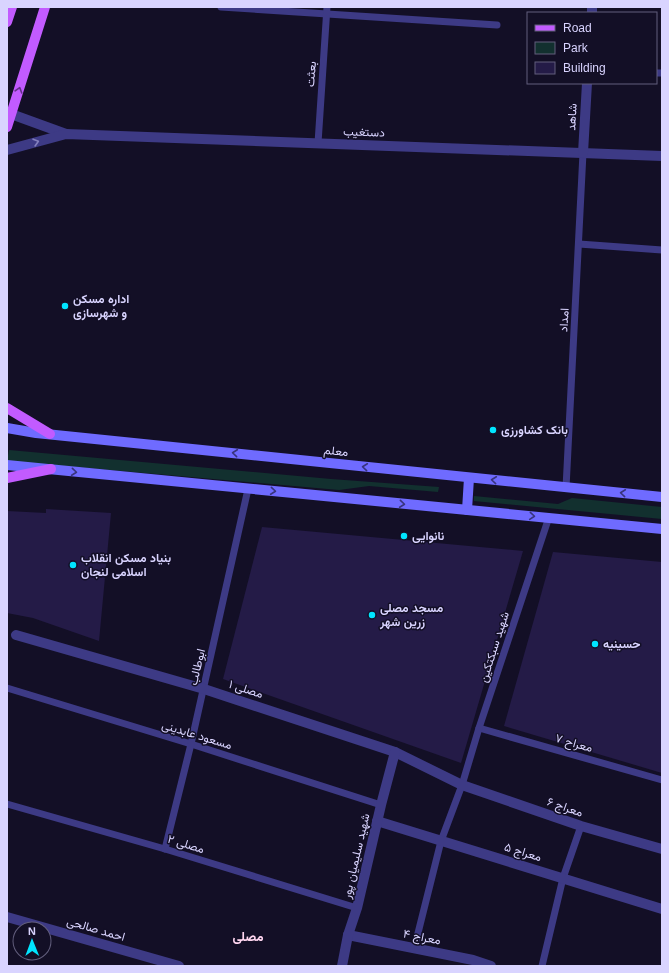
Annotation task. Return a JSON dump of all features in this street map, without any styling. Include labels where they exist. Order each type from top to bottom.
[{"type":"main road","points":[[7,22],[12,7]]},
{"type":"main road","points":[[7,127],[44,7]]},
{"type":"main road","points":[[7,408],[50,434]]},
{"type":"main road","name":"معلم","points":[[9,429],[662,497]]},
{"type":"main road","points":[[7,465],[662,528]]},
{"type":"main road","points":[[7,478],[51,469]]},
{"type":"main road","points":[[467,510],[469,478]]},
{"type":"street","name":"شاهد","points":[[583,153],[587,84]]},
{"type":"street","points":[[11,114],[66,134]]},
{"type":"street","points":[[7,150],[66,134]]},
{"type":"street","name":"دستغیب","points":[[66,134],[662,156]]},
{"type":"street","name":"مصلی ۱","points":[[16,635],[204,688],[395,752],[462,785]]},
{"type":"street","name":"شهید سلیمیان پور","points":[[342,966],[348,935],[357,908],[395,752]]},
{"type":"street","name":"معراج ۶","points":[[462,785],[581,826],[662,849]]},
{"type":"street","name":"معراج ۵","points":[[377,821],[662,909]]},
{"type":"street","name":"احمد صالحی","points":[[7,917],[179,966]]},
{"type":"street","name":"معراج ۴","points":[[348,935],[491,966]]},
{"type":"lane","points":[[221,7],[327,10],[497,25]]},
{"type":"lane","name":"بعثت","points":[[318,143],[327,10]]},
{"type":"lane","name":"امداد","points":[[566,488],[583,153]]},
{"type":"lane","points":[[579,244],[662,250]]},
{"type":"lane","name":"ابوطالب","points":[[165,849],[204,688],[248,489]]},
{"type":"lane","name":"شهید سبکتکین","points":[[414,949],[441,841],[462,785],[479,728],[549,517]]},
{"type":"lane","name":"مسعود عابدینی","points":[[7,688],[191,744],[381,805]]},
{"type":"lane","name":"معراح ۷","points":[[479,728],[662,780]]},
{"type":"lane","name":"مصلی ۲","points":[[7,804],[165,849],[357,908]]},
{"type":"lane","points":[[542,966],[563,878],[581,826]]},
{"type":"green space","points":[[9,450],[331,479],[439,487],[438,492],[369,486],[339,490],[7,461]]},
{"type":"green space","points":[[474,496],[558,504],[572,498],[662,507],[662,519],[474,501]]},
{"type":"building","name":"بنیاد مسکن انقلاب اسلامی لنجان","points":[[46,509],[111,513],[99,641],[33,618],[7,613],[7,511],[46,513]]},
{"type":"building","name":"مسجد مصلی زرین شهر","points":[[262,527],[523,551],[461,763],[223,679]]},
{"type":"building","name":"حسینیه","points":[[553,552],[662,562],[662,773],[504,726]]},
{"type":"place","name":"اداره مسکن و شهرسازی","points":[[65,306]]},
{"type":"place","name":"بانک کشاورزی","points":[[493,430]]},
{"type":"place","name":"نانوایی","points":[[404,536]]},
{"type":"place","name":"بنیاد مسکن انقلاب اسلامی لنجان","points":[[73,565]]},
{"type":"place","name":"مسجد مصلی زرین شهر","points":[[372,615]]},
{"type":"place","name":"حسینیه","points":[[595,644]]},
{"type":"district","name":"مصلی","points":[[248,936]]}]
